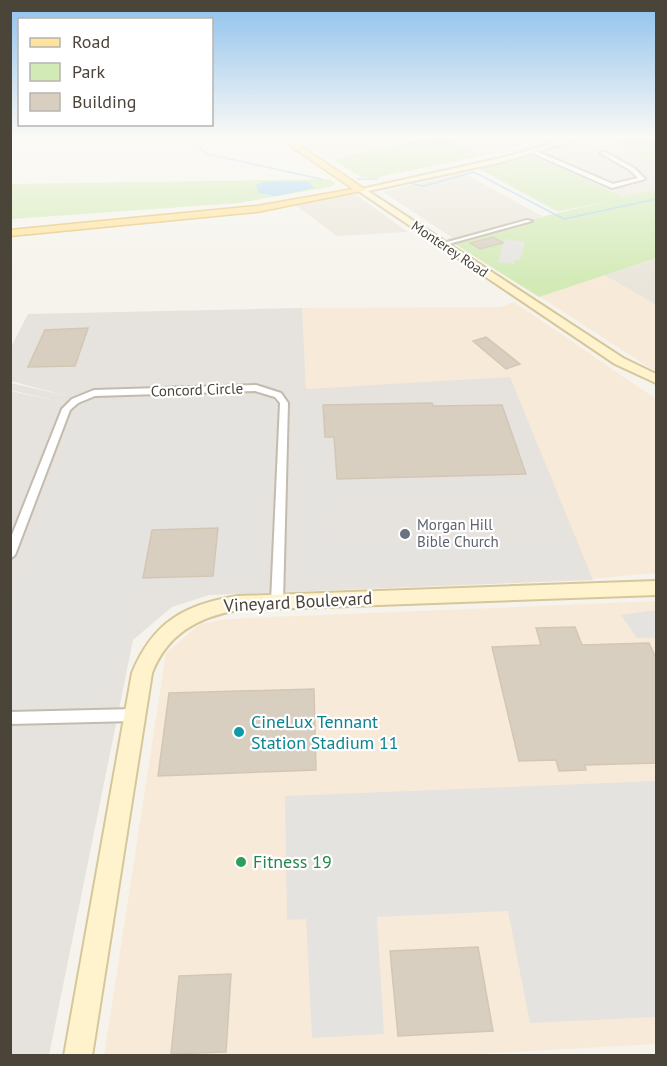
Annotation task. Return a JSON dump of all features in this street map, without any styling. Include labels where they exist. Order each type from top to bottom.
[{"type":"main road","name":"Monterey Road","points":[[355,186],[619,361],[657,379]]},
{"type":"main road","points":[[358,188],[368,186]]},
{"type":"main road","points":[[10,231],[246,211],[369,186]]},
{"type":"main road","name":"Monterey Road","points":[[619,361],[632,375],[657,392]]},
{"type":"main road","name":"Vineyard Boulevard","points":[[78,1056],[145,663],[157,642],[180,621],[203,609],[219,605],[657,588]]},
{"type":"street","points":[[443,244],[529,221]]},
{"type":"street","name":"Concord Circle","points":[[10,555],[66,409],[75,401],[94,393],[256,388],[278,395],[284,403],[277,602]]},
{"type":"street","points":[[10,718],[135,715]]},
{"type":"shaded area","points":[[409,186],[486,186],[542,216],[453,238],[383,192]]},
{"type":"shaded area","points":[[509,186],[656,186],[656,190],[557,212]]},
{"type":"shaded area","points":[[355,194],[408,232],[337,236],[295,205]]},
{"type":"shaded area","points":[[505,239],[525,242],[520,260],[515,260],[514,264],[498,262]]},
{"type":"shaded area","points":[[656,258],[656,305],[604,275]]},
{"type":"shaded area","points":[[604,275],[656,305],[656,372],[539,296]]},
{"type":"shaded area","points":[[514,302],[656,399],[656,573],[592,579],[510,378],[306,389],[302,308],[500,307]]},
{"type":"shaded area","points":[[302,308],[306,389],[510,377],[593,580],[209,595],[172,607],[133,640],[49,1055],[11,1055],[11,391],[60,402],[11,390],[11,383],[67,396],[11,381],[11,347],[28,314]]},
{"type":"shaded area","points":[[259,397],[268,403],[261,578],[137,583],[113,690],[97,699],[11,701],[11,608],[80,407],[95,400]]},
{"type":"shaded area","points":[[322,397],[326,483],[538,477],[544,493],[326,500],[329,551],[572,543],[581,568],[300,576],[301,398]]},
{"type":"shaded area","points":[[656,601],[656,1044],[438,1056],[104,1056],[166,653],[200,624],[227,619]]},
{"type":"shaded area","points":[[656,610],[656,638],[637,638],[621,615]]},
{"type":"shaded area","points":[[656,781],[656,1017],[530,1023],[508,911],[377,917],[384,1034],[312,1038],[306,919],[287,920],[285,796]]},
{"type":"green space","points":[[11,186],[332,186],[239,203],[11,219]]},
{"type":"green space","points":[[512,186],[598,186],[623,197],[656,190],[656,258],[539,297],[447,239],[609,201],[558,211]]},
{"type":"water","points":[[256,186],[312,186],[314,188],[277,196],[258,193]]},
{"type":"building","points":[[493,237],[503,243],[480,249],[470,243]]},
{"type":"building","points":[[88,328],[75,366],[28,367],[45,330]]},
{"type":"building","points":[[486,337],[520,364],[506,369],[473,341]]},
{"type":"building","points":[[432,403],[433,406],[502,405],[526,474],[337,479],[334,437],[325,437],[323,405]]},
{"type":"building","points":[[218,528],[213,576],[143,578],[152,530]]},
{"type":"building","points":[[575,627],[582,645],[649,643],[657,660],[657,763],[585,765],[586,770],[559,771],[556,760],[519,761],[492,647],[541,645],[536,628]]},
{"type":"building","name":"CineLux Tennant Station Stadium 11","points":[[314,689],[316,770],[158,776],[169,693]]},
{"type":"building","points":[[478,947],[493,1031],[398,1036],[390,951]]},
{"type":"building","points":[[231,974],[226,1052],[171,1054],[179,976]]},
{"type":"waterway","points":[[500,186],[564,219],[656,199]]},
{"type":"place","name":"Morgan Hill Bible Church","points":[[405,534]]},
{"type":"place","name":"CineLux Tennant Station Stadium 11","points":[[239,732]]},
{"type":"place","name":"Fitness 19","points":[[241,862]]}]
